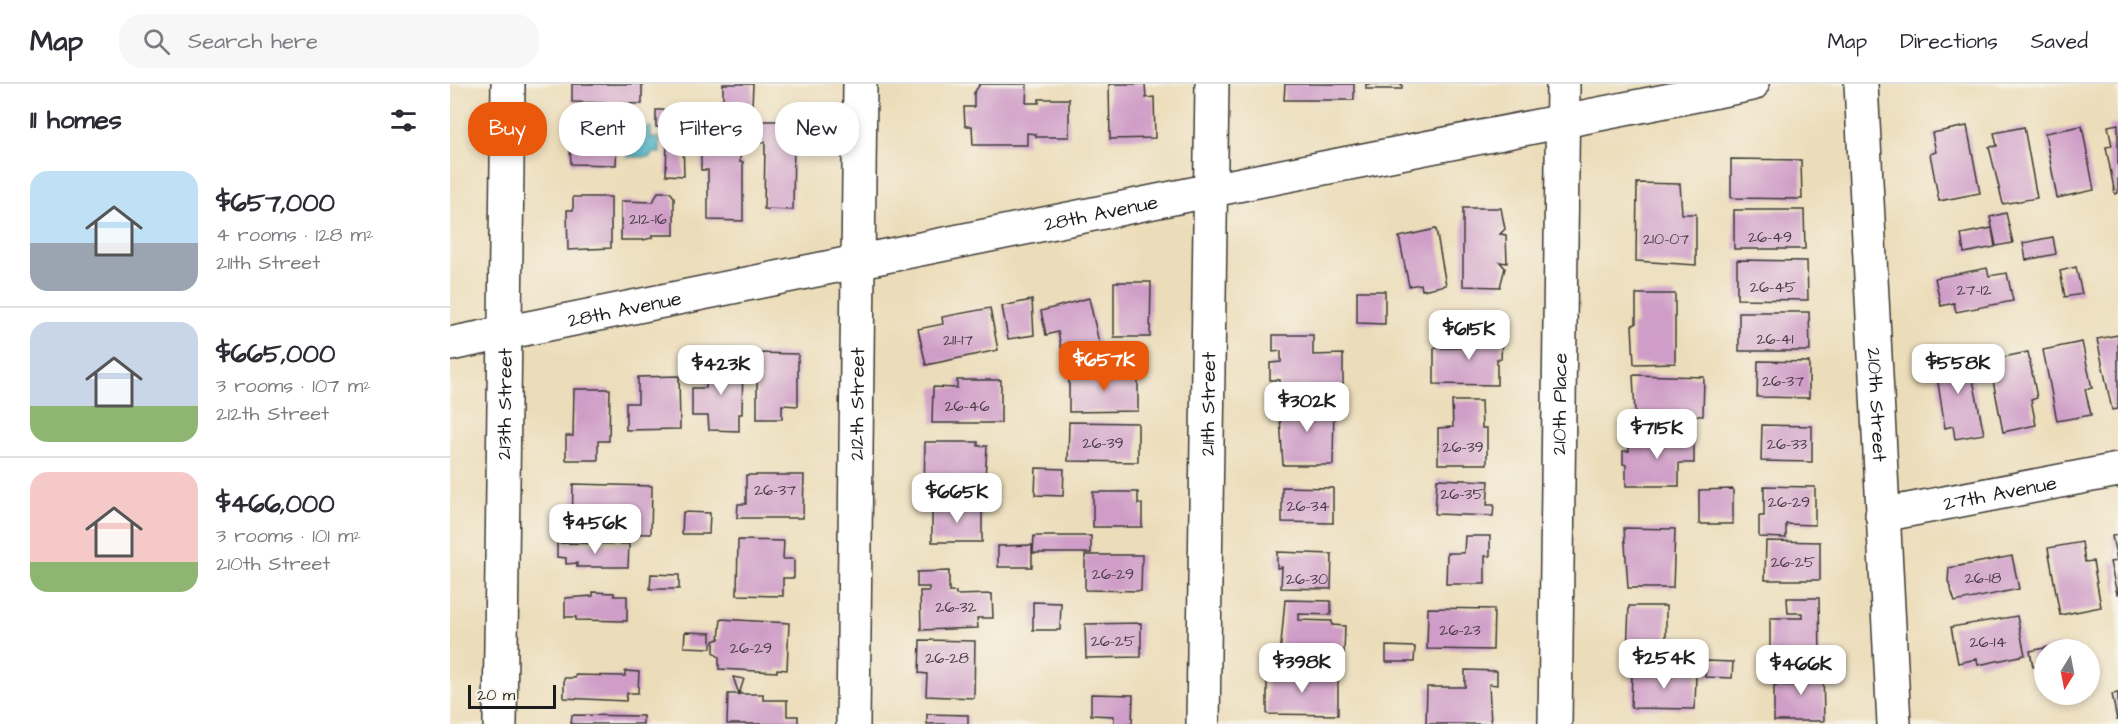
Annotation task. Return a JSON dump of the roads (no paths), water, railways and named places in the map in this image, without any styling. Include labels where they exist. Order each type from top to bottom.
[{"type":"street","name":"213th Street","points":[[500,724],[508,84]]},
{"type":"street","name":"212th Street","points":[[853,724],[860,84]]},
{"type":"street","name":"211th Street","points":[[1203,724],[1212,84]]},
{"type":"street","name":"210th Place","points":[[1555,724],[1563,84]]},
{"type":"street","name":"28th Avenue","points":[[450,344],[1752,84]]},
{"type":"street","name":"210th Street","points":[[1861,84],[1894,724]]},
{"type":"street","name":"27th Avenue","points":[[1882,514],[2118,470]]},
{"type":"water","points":[[646,127],[651,127],[651,138],[658,138],[658,153],[652,153],[651,157],[627,157],[646,156]]}]
